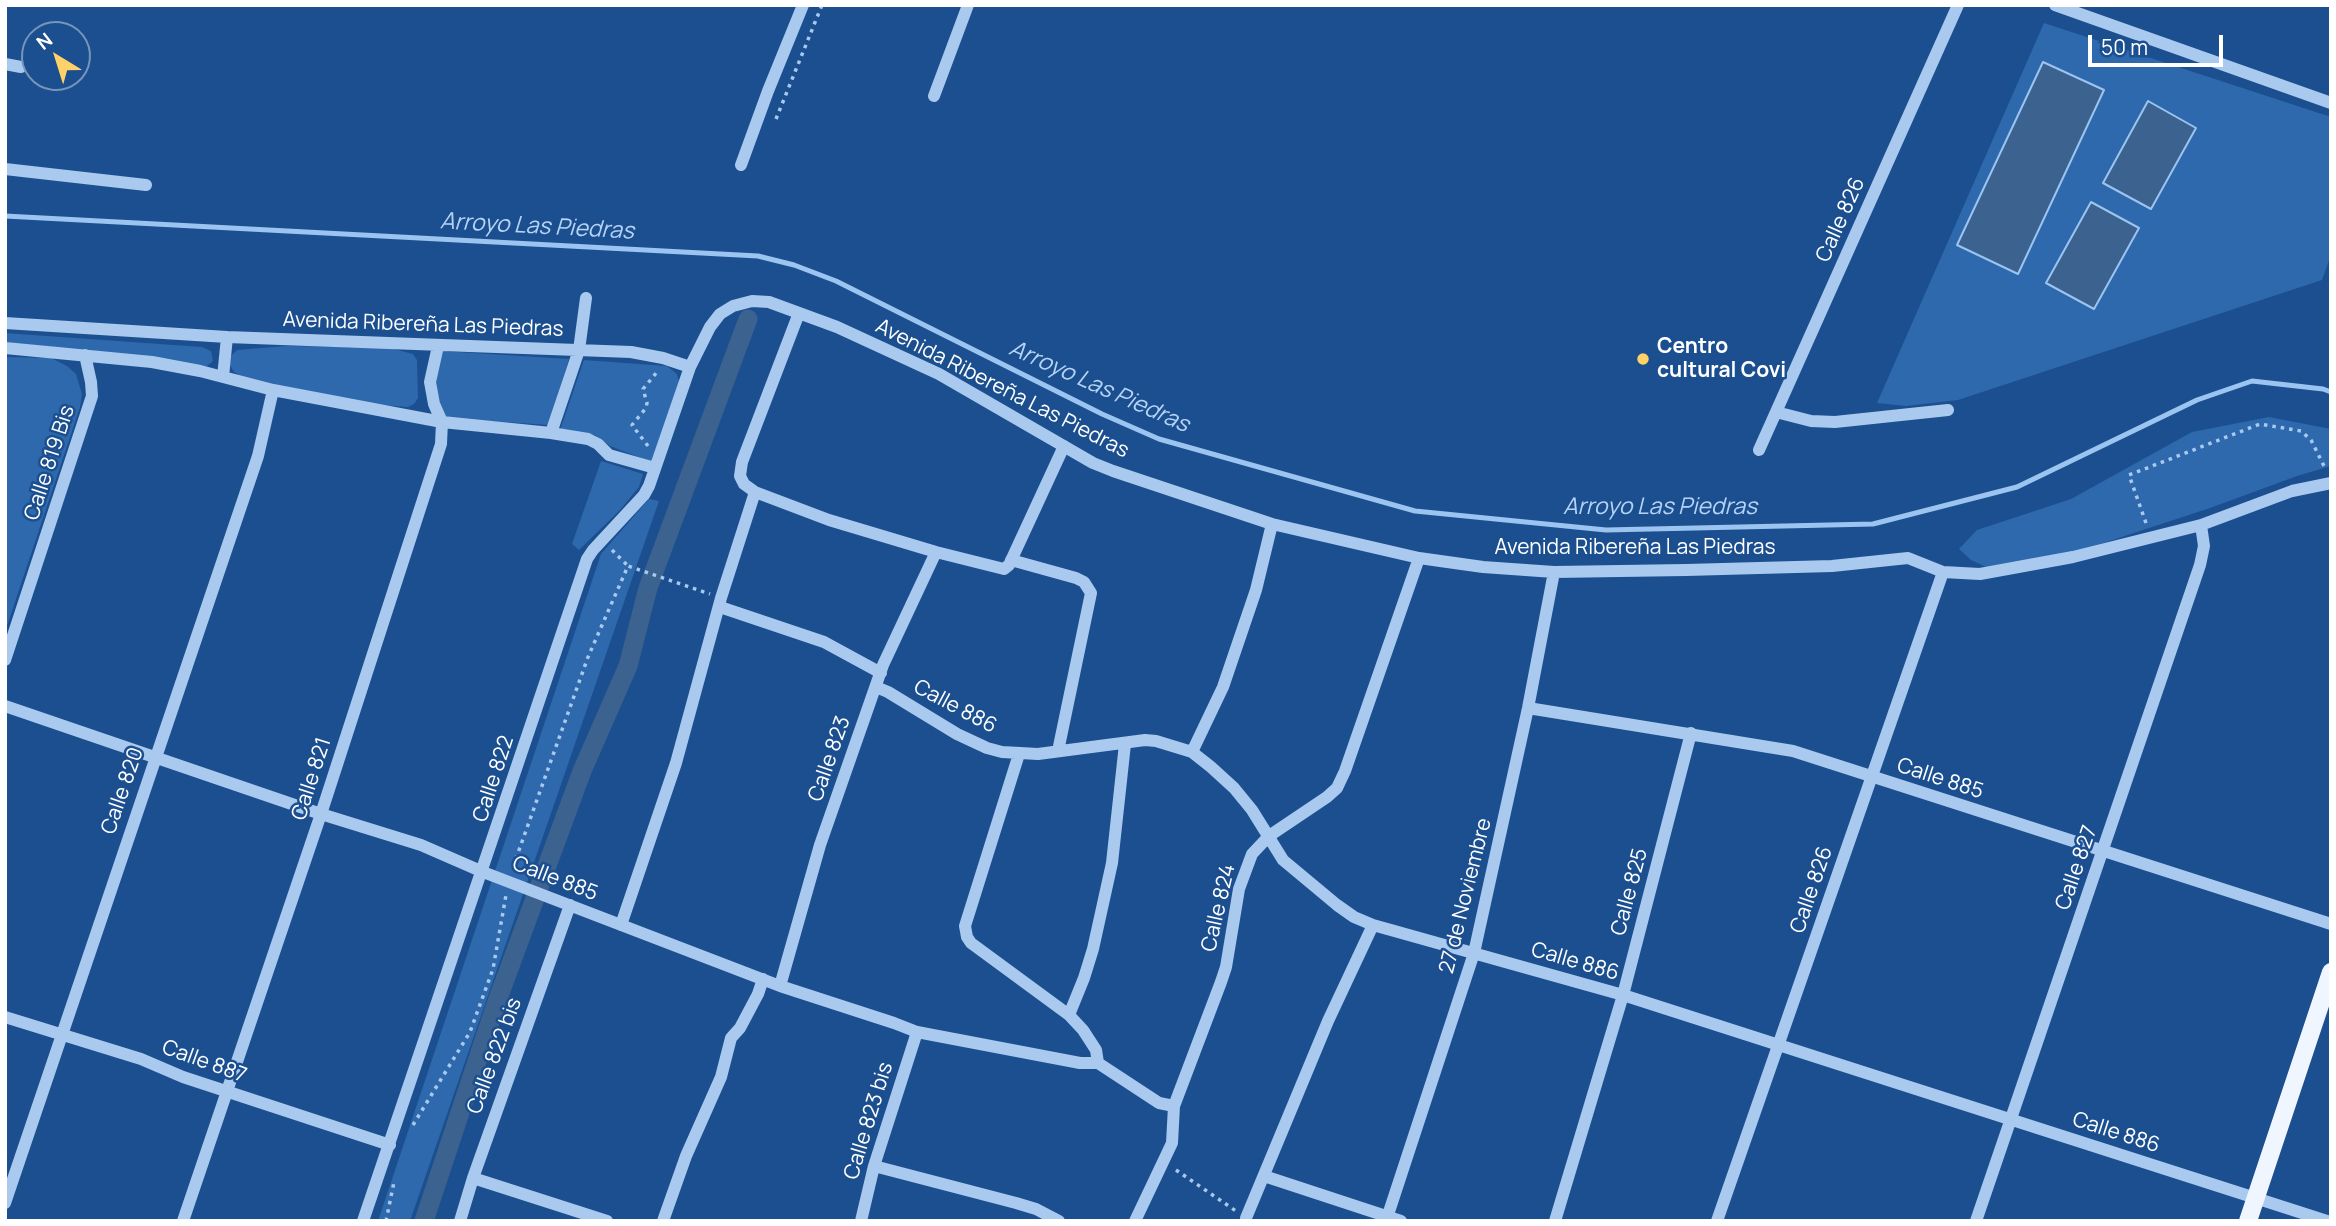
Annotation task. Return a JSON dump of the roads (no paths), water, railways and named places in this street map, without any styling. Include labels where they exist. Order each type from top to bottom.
[{"type":"main road","points":[[2248,1221],[2331,972]]},
{"type":"street","points":[[741,165],[803,5]]},
{"type":"street","points":[[934,96],[968,5]]},
{"type":"street","name":"Calle 826","points":[[1759,450],[1958,5]]},
{"type":"street","points":[[2055,5],[2331,103]]},
{"type":"street","points":[[5,169],[146,185]]},
{"type":"street","points":[[551,433],[579,351],[586,298]]},
{"type":"street","name":"Avenida Ribereña Las Piedras","points":[[5,323],[227,337],[631,352],[690,366],[710,327],[720,314],[733,306],[752,301],[769,302],[837,327],[939,374],[1093,463],[1113,471],[1272,524],[1419,558],[1483,567],[1554,572],[1832,566],[1908,558],[1943,572],[2001,572],[2201,526],[2329,478]]},
{"type":"street","points":[[799,313],[742,462],[740,476],[744,484],[755,492],[829,520],[1004,569],[1011,560],[1064,446]]},
{"type":"street","points":[[223,377],[227,337]]},
{"type":"street","name":"Calle 821","points":[[183,1221],[321,814],[441,444],[442,422],[434,404],[430,382],[438,346]]},
{"type":"street","points":[[5,348],[152,362],[273,390],[442,422],[588,439],[598,443],[609,455],[655,468]]},
{"type":"street","name":"Calle 819 Bis","points":[[5,660],[92,397],[85,355]]},
{"type":"street","name":"Calle 822","points":[[363,1221],[587,559],[644,495],[690,366]]},
{"type":"street","name":"Calle 820","points":[[5,1203],[258,456],[273,390]]},
{"type":"street","points":[[1776,412],[1811,421],[1835,422],[1948,410]]},
{"type":"street","points":[[621,925],[676,763],[720,602],[755,492]]},
{"type":"street","points":[[1192,752],[1223,687],[1256,590],[1272,524]]},
{"type":"street","name":"Calle 827","points":[[1976,1221],[2200,565],[2204,546],[2201,526]]},
{"type":"street","name":"Calle 823","points":[[780,986],[820,845],[881,673],[936,552]]},
{"type":"street","name":"Calle 824","points":[[1135,1221],[1172,1143],[1174,1106],[1226,967],[1239,889],[1252,855],[1269,836],[1337,788],[1419,558]]},
{"type":"street","points":[[1011,560],[1076,578],[1084,582],[1091,593],[1058,751]]},
{"type":"street","name":"27 de Noviembre","points":[[1387,1219],[1474,953],[1528,708],[1554,572]]},
{"type":"street","name":"Calle 826","points":[[1717,1221],[1943,572]]},
{"type":"street","points":[[720,602],[824,642],[881,673]]},
{"type":"street","name":"Calle 886","points":[[876,687],[977,744],[1002,752],[1038,754],[1145,740],[1192,752],[1234,788],[1252,810],[1283,860],[1337,905],[1354,917],[1373,925],[1623,995],[2327,1221]]},
{"type":"street","name":"Calle 885","points":[[5,706],[321,814],[422,845],[483,872],[780,986],[917,1032],[1067,1061],[1098,1063]]},
{"type":"street","name":"Calle 885","points":[[1528,708],[1793,751],[2331,924]]},
{"type":"street","name":"Calle 825","points":[[1555,1221],[1623,995],[1691,733]]},
{"type":"street","points":[[1069,1015],[1093,949],[1112,863],[1125,744]]},
{"type":"street","points":[[1019,754],[965,926],[971,943],[1069,1015],[1096,1050],[1098,1063],[1159,1103],[1174,1106]]},
{"type":"street","name":"Calle 822 bis","points":[[460,1221],[472,1178],[570,905]]},
{"type":"street","points":[[1246,1219],[1328,1021],[1373,925]]},
{"type":"street","points":[[663,1221],[686,1156],[721,1077],[731,1038],[740,1028],[758,994],[762,979]]},
{"type":"street","name":"Calle 887","points":[[5,1017],[141,1059],[226,1092],[390,1145]]},
{"type":"street","name":"Calle 823 bis","points":[[861,1221],[874,1166],[917,1032]]},
{"type":"street","points":[[874,1166],[1016,1203],[1036,1209],[1059,1221]]},
{"type":"street","points":[[1264,1176],[1387,1219],[1401,1221]]},
{"type":"street","points":[[472,1178],[607,1221]]},
{"type":"waterway","name":"Arroyo Las Piedras","points":[[5,216],[758,256],[794,265],[836,281],[1102,414],[1159,439],[1415,511],[1606,530],[1873,524],[2017,487],[2197,400],[2252,381],[2331,392]]},
{"type":"waterway","points":[[424,1221],[496,1004],[582,771],[628,666],[648,588],[748,319]]},
{"type":"place","name":"Centro cultural Covi","points":[[1643,359]]}]
